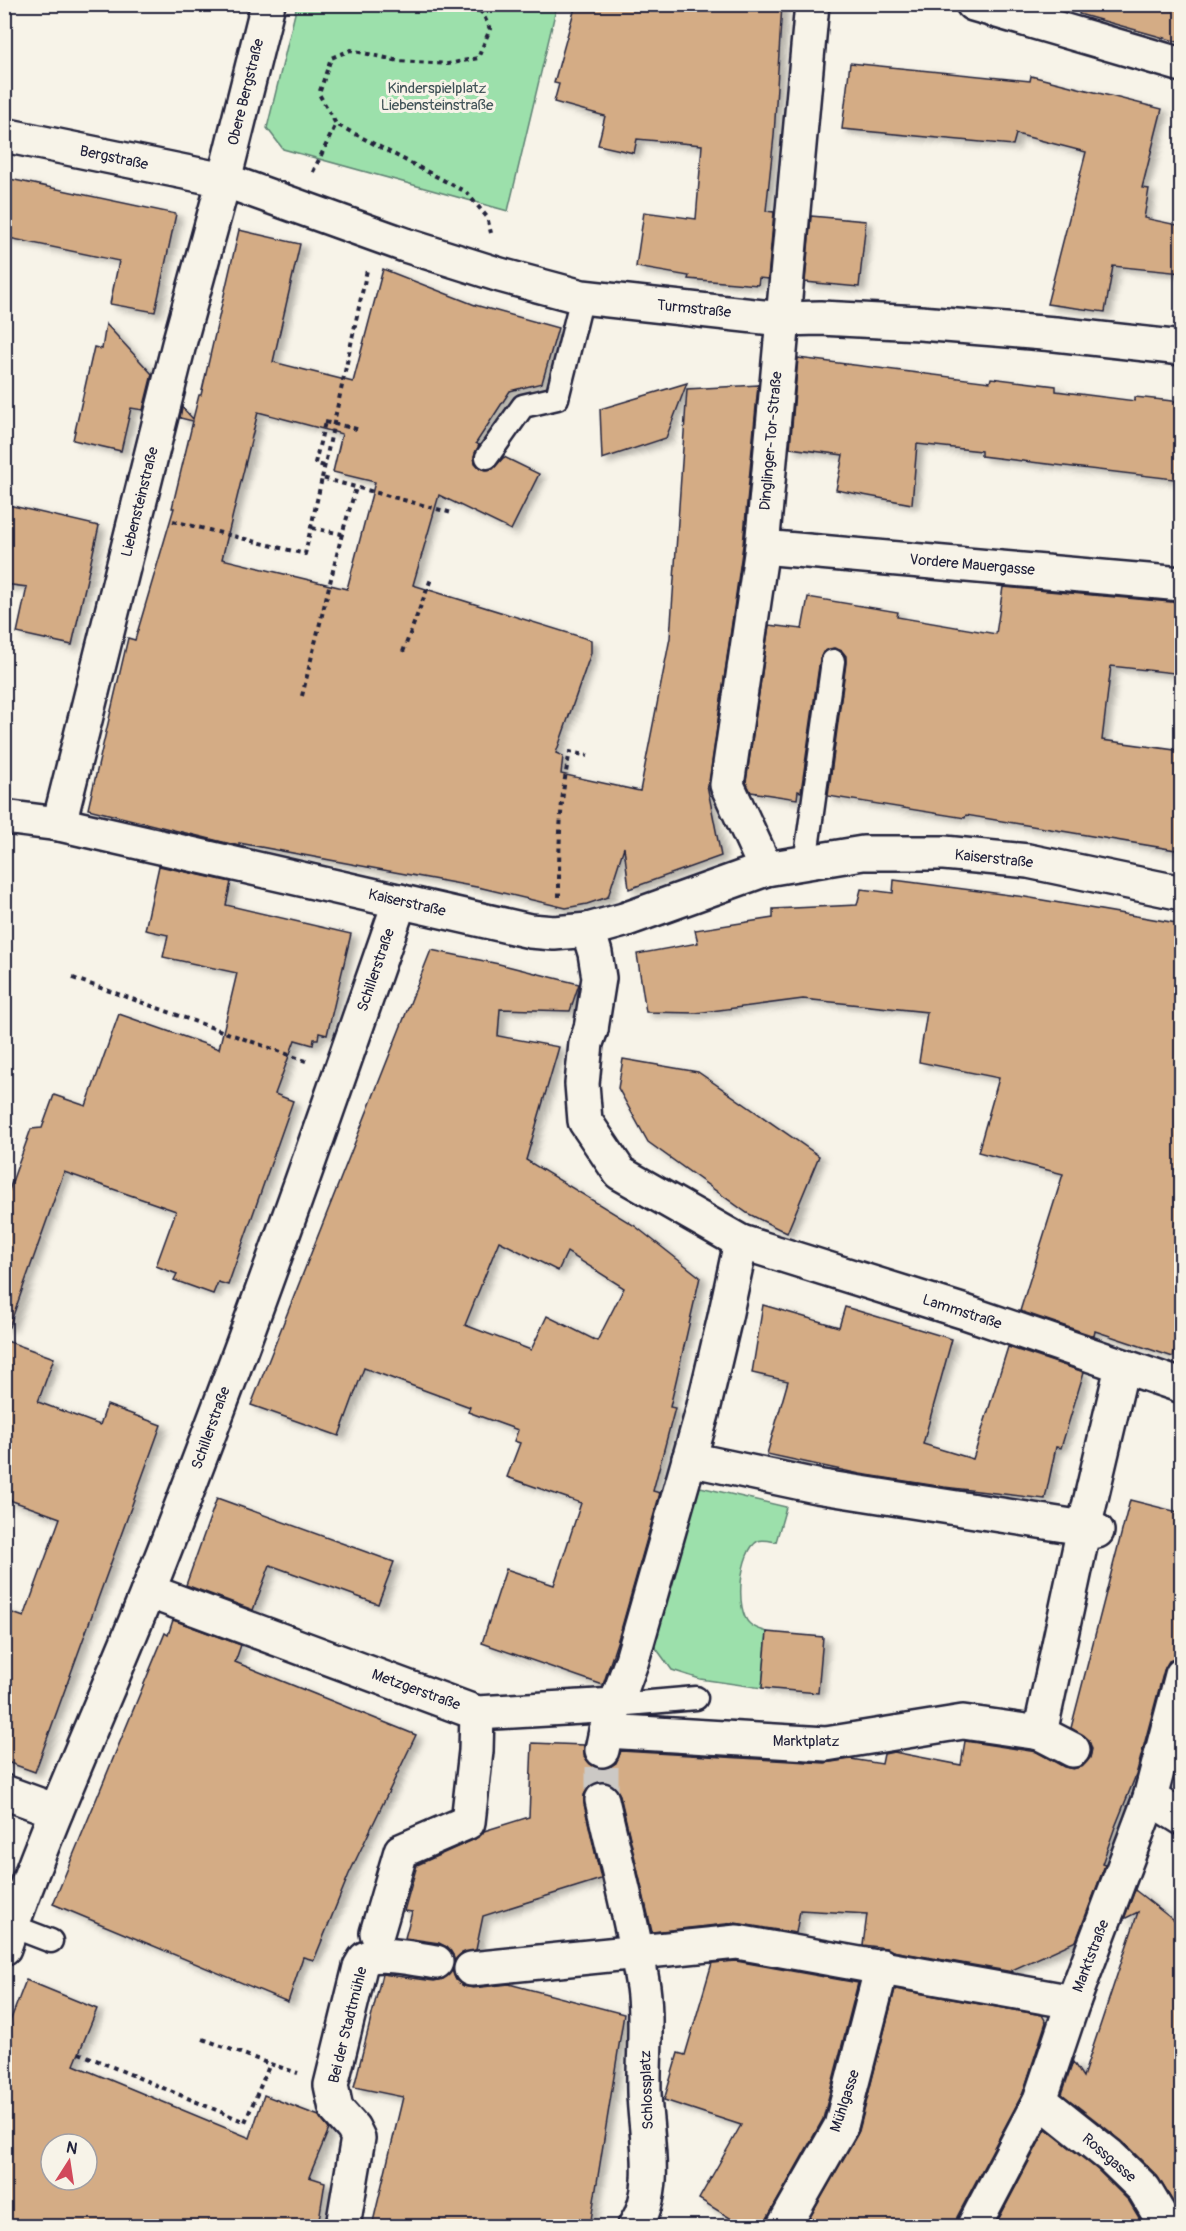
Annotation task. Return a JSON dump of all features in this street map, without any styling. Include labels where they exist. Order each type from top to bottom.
[{"type":"street","name":"Obere Bergstraße","points":[[224,180],[268,4]]},
{"type":"street","name":"Dinglinger-Tor-Straße","points":[[766,869],[727,785],[762,547],[812,4]]},
{"type":"street","points":[[973,4],[1182,64]]},
{"type":"street","name":"Bergstraße","points":[[4,135],[224,180]]},
{"type":"street","name":"Turmstraße","points":[[224,180],[375,234],[500,274],[582,297],[782,320],[820,318],[920,323],[1055,334],[1182,348]]},
{"type":"street","name":"Liebensteinstraße","points":[[59,824],[179,344],[224,180]]},
{"type":"street","name":"Vordere Mauergasse","points":[[762,547],[1182,584]]},
{"type":"street","name":"Kaiserstraße","points":[[4,817],[59,824],[530,931],[554,933],[588,930],[624,920],[766,869],[863,853],[944,853],[1028,861],[1182,893]]},
{"type":"street","name":"Schillerstraße","points":[[8,1937],[56,1811],[148,1591],[207,1441],[341,1072],[400,901]]},
{"type":"street","name":"Lammstraße","points":[[588,930],[596,953],[599,978],[591,1029],[586,1043],[582,1084],[585,1121],[620,1173],[741,1242],[965,1312],[1182,1386]]},
{"type":"street","points":[[608,1729],[632,1659],[702,1414],[741,1242]]},
{"type":"street","points":[[1040,1733],[1091,1530],[1122,1367]]},
{"type":"street","points":[[689,1459],[816,1486],[1091,1530]]},
{"type":"street","name":"Metzgerstraße","points":[[148,1591],[477,1713],[608,1729]]},
{"type":"street","name":"Marktstraße","points":[[974,2226],[1040,2100],[1073,2002],[1150,1798],[1182,1676]]},
{"type":"street","points":[[377,1933],[401,1851],[468,1822],[476,1751],[477,1713]]},
{"type":"street","name":"Marktplatz","points":[[608,1729],[826,1744],[963,1722],[1040,1733],[1073,1750]]},
{"type":"street","points":[[4,1792],[56,1811]]},
{"type":"street","points":[[1150,1798],[1182,1818]]},
{"type":"street","points":[[602,1800],[636,1952]]},
{"type":"street","points":[[471,1968],[737,1942],[882,1966],[1073,2002]]},
{"type":"street","name":"Schlossplatz","points":[[635,2226],[645,2204],[651,2153],[644,2092],[644,2008],[636,1952]]},
{"type":"street","name":"Bei der Stadtmühle","points":[[343,2226],[358,2138],[353,2128],[336,2109],[331,2085],[360,1967],[365,1958],[372,1956],[436,1962]]},
{"type":"street","name":"Mühlgasse","points":[[784,2226],[840,2126],[882,1966]]},
{"type":"street","name":"Rossgasse","points":[[1040,2100],[1110,2156],[1144,2189],[1166,2226]]},
{"type":"lane","points":[[487,457],[523,406],[557,398],[582,297]]},
{"type":"lane","points":[[805,863],[833,661]]},
{"type":"lane","name":"Metzgerstraße","points":[[608,1729],[696,1698]]},
{"type":"lane","points":[[8,1937],[51,1941]]},
{"type":"path","points":[[474,4],[483,14],[490,29],[478,58],[448,64],[399,61],[351,50],[331,58],[319,94],[336,124],[466,192],[487,217],[500,274]]},
{"type":"path","points":[[317,162],[336,124]]},
{"type":"path","points":[[137,511],[192,527],[305,554],[375,234]]},
{"type":"path","points":[[324,466],[315,463],[325,422],[361,430]]},
{"type":"path","points":[[322,478],[452,513]]},
{"type":"path","points":[[302,696],[342,534],[356,488]]},
{"type":"path","points":[[312,528],[342,534]]},
{"type":"path","points":[[403,652],[431,579]]},
{"type":"path","points":[[554,933],[559,902],[560,819],[566,769],[570,752],[588,756]]},
{"type":"path","points":[[73,978],[341,1072]]},
{"type":"path","points":[[203,2039],[331,2085]]},
{"type":"path","points":[[79,2053],[245,2122],[270,2064]]},
{"type":"green space","name":"Kinderspielplatz Liebensteinstraße","points":[[297,5],[557,5],[508,211],[283,149],[267,128]]},
{"type":"green space","points":[[696,1486],[786,1507],[776,1542],[760,1540],[752,1547],[743,1568],[741,1581],[742,1607],[745,1617],[756,1628],[767,1632],[762,1688],[700,1679],[672,1670],[653,1644]]},
{"type":"building","points":[[576,4],[782,4],[774,136],[766,211],[774,212],[768,279],[759,278],[758,285],[688,279],[689,276],[636,267],[644,212],[696,219],[702,145],[637,139],[634,153],[598,145],[605,116],[554,102],[559,84],[554,83]]},
{"type":"building","points":[[1080,4],[1182,4],[1182,43],[1079,14]]},
{"type":"building","points":[[850,63],[1030,81],[1031,76],[1162,109],[1142,188],[1149,189],[1144,218],[1182,226],[1182,273],[1113,266],[1105,312],[1047,304],[1086,152],[1016,134],[1013,145],[842,129]]},
{"type":"building","points":[[10,179],[176,214],[155,312],[110,304],[119,261],[4,237],[4,186],[9,187]]},
{"type":"building","points":[[811,216],[866,221],[859,287],[805,282]]},
{"type":"building","points":[[239,230],[300,244],[273,362],[353,382],[383,269],[475,305],[558,328],[542,383],[510,391],[476,443],[479,445],[474,456],[475,463],[480,468],[493,469],[504,457],[539,474],[511,530],[439,495],[413,585],[591,640],[591,653],[556,753],[563,756],[561,774],[640,791],[670,638],[687,389],[758,385],[743,545],[709,785],[707,785],[721,856],[629,889],[624,847],[608,897],[566,908],[482,888],[239,843],[239,846],[88,809],[128,638],[135,640],[174,508],[172,508],[193,421],[180,418],[182,407],[193,419],[199,395],[201,395]],"holes":[[[258,412],[342,434],[333,472],[375,482],[347,589],[222,559]]]},
{"type":"building","points":[[106,324],[152,374],[143,410],[131,408],[121,451],[73,440],[94,347],[102,349]]},
{"type":"building","points":[[798,358],[990,382],[991,378],[1056,386],[1056,391],[1135,401],[1135,397],[1182,402],[1182,480],[981,456],[981,451],[917,444],[912,504],[836,490],[843,455],[790,448]]},
{"type":"building","points":[[687,383],[666,438],[602,459],[600,409]]},
{"type":"building","points":[[4,504],[99,526],[72,645],[17,633],[27,587],[4,584]]},
{"type":"building","points":[[1003,587],[1182,603],[1182,670],[1174,669],[1174,673],[1111,666],[1102,740],[1182,751],[1182,851],[966,815],[965,818],[828,796],[846,663],[846,656],[842,651],[834,648],[823,652],[820,659],[801,792],[798,791],[797,799],[751,792],[746,782],[769,625],[802,629],[808,597],[898,612],[897,617],[996,634]]},
{"type":"building","points":[[159,866],[231,882],[226,905],[351,934],[327,1035],[319,1033],[313,1045],[295,1040],[275,1094],[293,1101],[228,1285],[218,1282],[213,1294],[174,1280],[177,1274],[156,1266],[176,1211],[64,1172],[9,1327],[4,1327],[4,1204],[31,1129],[42,1128],[54,1095],[86,1106],[119,1014],[219,1049],[237,973],[163,957],[168,935],[145,930]]},
{"type":"building","points":[[894,880],[1025,897],[1182,924],[1182,1328],[1173,1357],[1095,1331],[1094,1336],[1020,1311],[1063,1174],[978,1152],[999,1078],[919,1062],[927,1012],[803,999],[696,1013],[646,1012],[637,954],[698,943],[695,930],[773,918],[773,909],[857,905],[861,889],[893,893]]},
{"type":"building","points":[[431,950],[579,984],[570,1011],[500,1009],[498,1036],[559,1047],[526,1160],[635,1226],[700,1277],[670,1407],[675,1408],[653,1491],[660,1493],[603,1685],[482,1643],[506,1569],[554,1585],[581,1503],[507,1477],[520,1443],[514,1441],[518,1430],[468,1412],[470,1407],[364,1368],[339,1436],[251,1405]],"holes":[[[499,1241],[558,1271],[567,1252],[624,1288],[597,1341],[547,1316],[531,1350],[465,1325]]]},
{"type":"building","points":[[623,1059],[698,1072],[819,1156],[787,1233],[747,1213],[648,1142],[618,1088]]},
{"type":"building","points":[[763,1305],[839,1327],[845,1307],[952,1339],[923,1444],[973,1459],[1008,1347],[1084,1372],[1061,1448],[1056,1447],[1045,1499],[860,1474],[767,1454],[788,1381],[752,1373]]},
{"type":"building","points":[[4,1340],[54,1358],[38,1402],[100,1425],[107,1405],[161,1425],[35,1772],[4,1761],[4,1610],[24,1617],[60,1518],[4,1498]]},
{"type":"building","points":[[217,1498],[394,1562],[378,1604],[270,1565],[253,1610],[186,1585]]},
{"type":"building","points":[[1130,1500],[1182,1513],[1182,1657],[1169,1661],[1164,1670],[1136,1775],[1115,1827],[1102,1864],[1105,1865],[1076,1941],[1012,1970],[1013,1972],[863,1945],[867,1914],[800,1910],[796,1933],[735,1923],[652,1932],[620,1795],[615,1787],[607,1782],[598,1782],[589,1787],[584,1795],[601,1879],[483,1916],[476,1950],[461,1954],[454,1961],[447,1947],[439,1943],[405,1938],[412,1912],[404,1911],[417,1865],[475,1839],[484,1831],[529,1817],[532,1743],[584,1745],[584,1756],[590,1764],[599,1768],[608,1768],[616,1763],[621,1751],[825,1763],[851,1759],[882,1764],[884,1754],[894,1752],[961,1765],[965,1741],[1037,1752],[1064,1767],[1073,1769],[1083,1766],[1090,1758],[1092,1749],[1088,1739],[1071,1728]]},
{"type":"building","points":[[173,1620],[241,1645],[235,1662],[416,1735],[349,1874],[314,1960],[303,1957],[288,2002],[53,1904],[165,1633],[168,1635]]},
{"type":"building","points":[[767,1632],[823,1637],[818,1693],[762,1688]]},
{"type":"building","points":[[1182,1751],[1182,1785],[1174,1781]]},
{"type":"building","points":[[1135,1890],[1182,1927],[1182,2201],[1176,2207],[1157,2176],[1122,2141],[1062,2094],[1073,2062],[1083,2077],[1138,1912],[1124,1919]]},
{"type":"building","points":[[736,1961],[858,1983],[823,2119],[765,2226],[743,2226],[699,2199],[741,2125],[664,2100],[678,2053],[685,2055],[712,1963]]},
{"type":"building","points":[[452,1970],[456,1980],[464,1986],[473,1988],[509,1984],[624,2014],[590,2226],[372,2226],[403,2097],[354,2087],[382,1974],[434,1981],[443,1979]]},
{"type":"building","points":[[26,1980],[97,2009],[74,2065],[250,2138],[264,2095],[319,2116],[329,2129],[309,2177],[325,2182],[318,2226],[4,2226],[4,2037]]},
{"type":"building","points":[[895,1989],[1042,2015],[1046,2022],[1023,2093],[957,2217],[955,2226],[805,2226],[859,2131]]},
{"type":"building","points":[[1046,2129],[1098,2170],[1129,2201],[1144,2226],[995,2226]]},
{"type":"tunnel","points":[[602,1750],[602,1800]]}]
